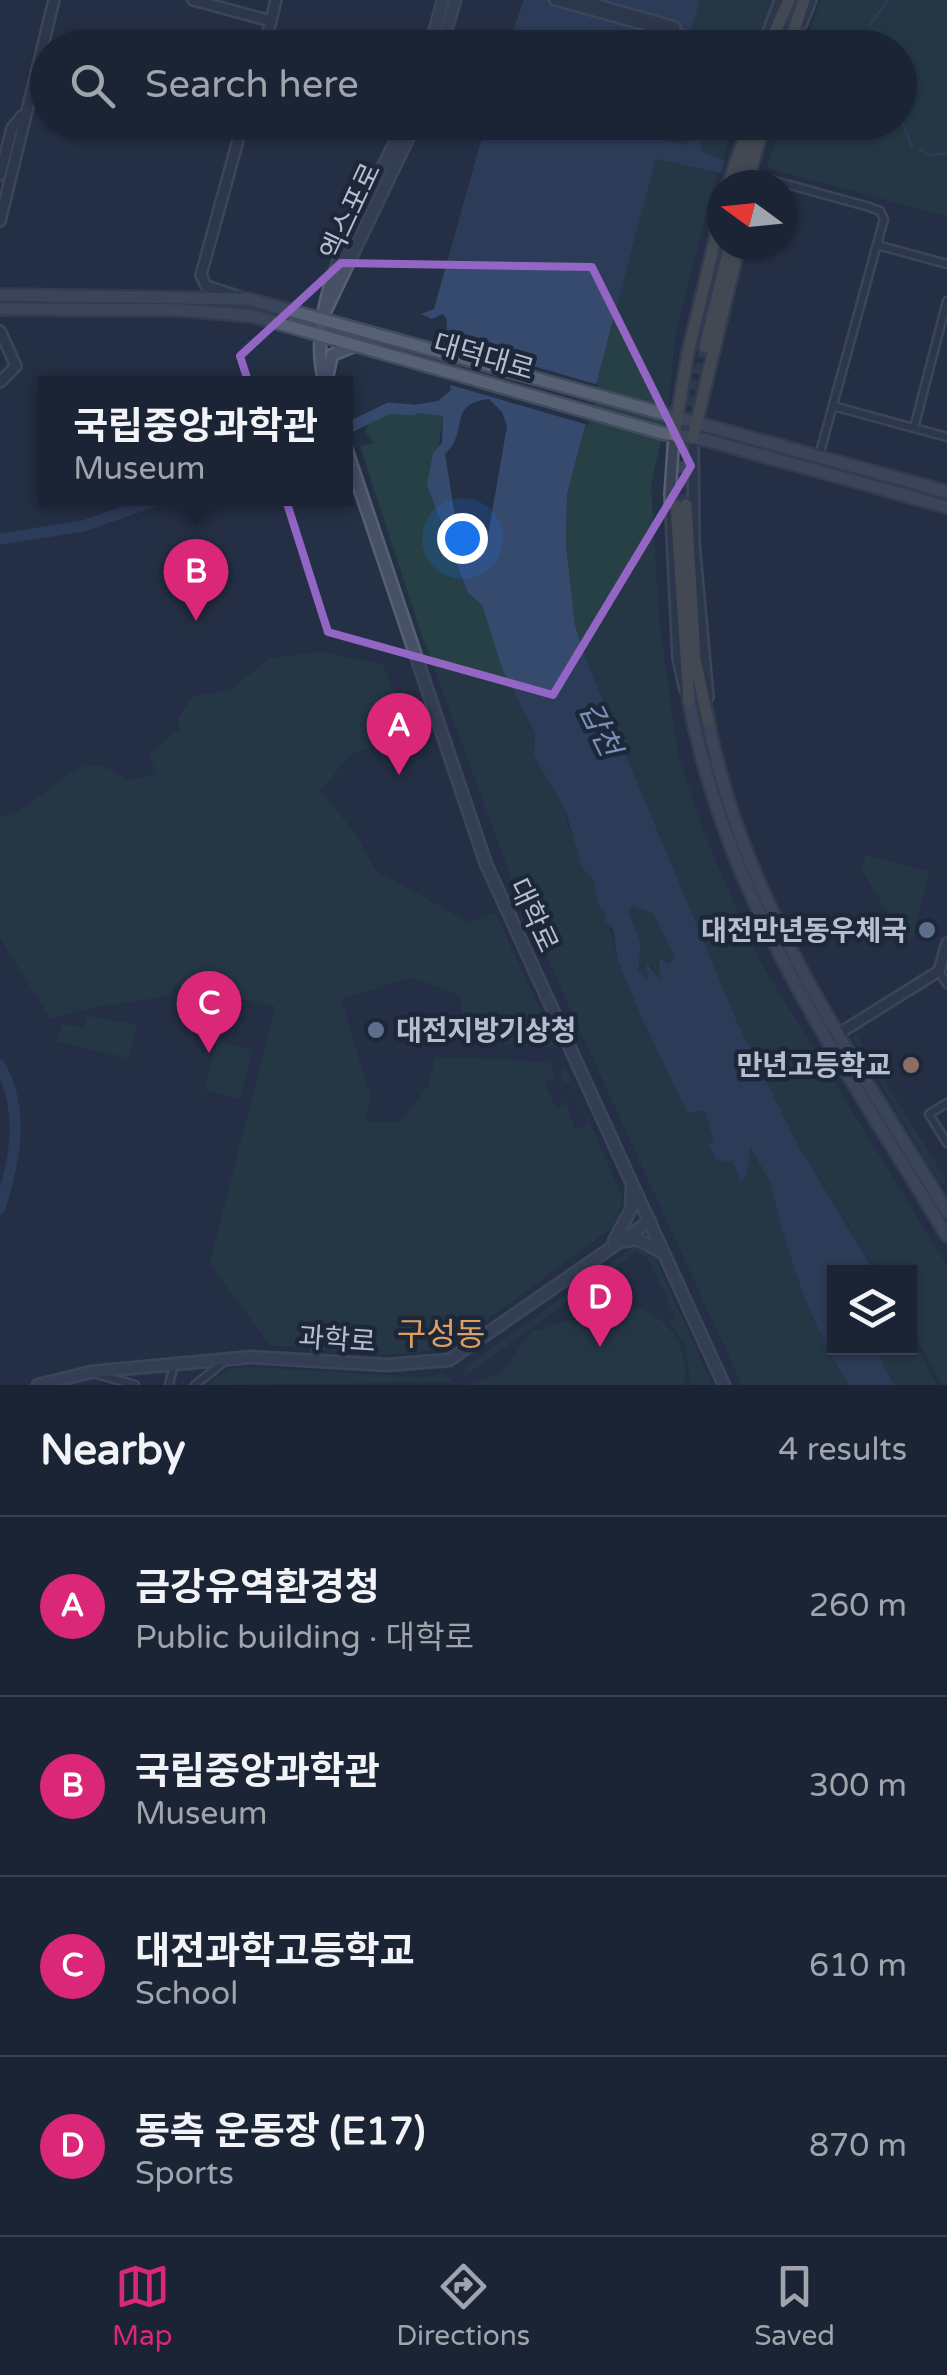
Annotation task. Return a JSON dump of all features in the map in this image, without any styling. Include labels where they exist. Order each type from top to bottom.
[{"type":"highway","points":[[776,30],[791,0]]},
{"type":"highway","points":[[782,30],[791,0]]},
{"type":"highway","points":[[798,30],[808,0]]},
{"type":"highway","points":[[797,30],[808,0]]},
{"type":"highway","points":[[732,170],[741,140]]},
{"type":"highway","points":[[740,170],[746,140]]},
{"type":"highway","points":[[755,170],[763,140]]},
{"type":"highway","points":[[711,359],[700,364],[696,348],[713,260]]},
{"type":"highway","points":[[696,348],[718,260]]},
{"type":"highway","points":[[668,434],[725,260]]},
{"type":"highway","points":[[693,438],[735,260]]},
{"type":"highway","points":[[681,500],[689,701]]},
{"type":"highway","points":[[681,500],[696,659],[708,720]]},
{"type":"main road","points":[[435,30],[443,0]]},
{"type":"main road","points":[[446,30],[454,0]]},
{"type":"main road","name":"엑스포로","points":[[323,317],[324,299],[397,140]]},
{"type":"main road","name":"엑스포로","points":[[319,332],[407,140]]},
{"type":"main road","name":"대덕대로","points":[[0,295],[248,300],[323,317],[947,492]]},
{"type":"main road","name":"대덕대로","points":[[0,309],[217,312],[319,332],[668,434],[947,507]]},
{"type":"main road","points":[[319,332],[325,376]]},
{"type":"main road","points":[[328,376],[332,355],[358,346]]},
{"type":"main road","name":"대학로","points":[[353,470],[486,864],[724,1385]]},
{"type":"main road","points":[[689,701],[709,786],[747,893],[826,1040],[947,1236]]},
{"type":"main road","points":[[708,720],[724,782],[760,888],[798,966],[838,1033],[942,1191],[947,1212]]},
{"type":"main road","points":[[613,1243],[630,1209],[632,1181]]},
{"type":"main road","name":"과학로","points":[[38,1385],[91,1372],[228,1358],[387,1365],[449,1360],[480,1343],[613,1243],[650,1221]]},
{"type":"main road","points":[[613,1243],[636,1239],[665,1254]]},
{"type":"street","points":[[46,30],[54,0]]},
{"type":"street","points":[[192,0],[270,21]]},
{"type":"street","points":[[268,30],[276,0]]},
{"type":"street","points":[[555,0],[664,30]]},
{"type":"street","points":[[580,0],[689,30]]},
{"type":"street","points":[[769,30],[780,0]]},
{"type":"street","points":[[0,202],[30,87]]},
{"type":"street","points":[[0,175],[12,128],[22,116]]},
{"type":"street","points":[[0,221],[23,132],[22,116]]},
{"type":"street","points":[[237,140],[201,276],[206,286],[248,300]]},
{"type":"street","points":[[797,192],[880,211],[884,219],[819,457]]},
{"type":"street","points":[[877,245],[947,264]]},
{"type":"street","points":[[914,428],[947,302]]},
{"type":"street","points":[[0,332],[15,360],[2,378]]},
{"type":"street","points":[[833,406],[947,437]]},
{"type":"street","points":[[668,434],[681,500]]},
{"type":"street","points":[[681,500],[693,438]]},
{"type":"street","points":[[826,1040],[939,971],[947,944]]},
{"type":"street","points":[[939,971],[947,984]]},
{"type":"street","points":[[947,1103],[929,1114],[947,1143]]},
{"type":"street","points":[[316,1360],[318,1328]]},
{"type":"street","points":[[195,1385],[228,1358]]},
{"type":"street","points":[[170,1385],[174,1363]]},
{"type":"street","points":[[91,1372],[135,1385]]},
{"type":"highlighted area","points":[[341,263],[592,267],[691,466],[553,695],[328,632],[240,356]]},
{"type":"green space","points":[[700,0],[777,0],[764,30],[692,30]]},
{"type":"green space","points":[[821,0],[947,0],[947,216],[797,176],[797,170],[767,168],[776,140],[917,140],[917,30],[810,30]]},
{"type":"green space","points":[[661,140],[729,140],[719,170],[707,170],[707,210],[675,336],[669,401],[651,486],[659,619],[679,759],[705,837],[761,963],[947,1266],[947,1385],[942,1385],[917,1339],[917,1265],[873,1265],[797,1143],[738,1024],[585,656],[575,625],[566,546],[567,494]]},
{"type":"green space","points":[[399,411],[443,415],[438,451],[440,525],[491,624],[503,671],[535,733],[534,756],[565,809],[582,867],[594,881],[599,907],[605,909],[618,961],[698,1108],[705,1111],[714,1144],[733,1162],[736,1175],[750,1159],[751,1147],[768,1177],[785,1239],[827,1346],[827,1355],[832,1355],[850,1385],[742,1385],[516,890],[420,630],[360,446],[375,443],[365,432],[372,416]]},
{"type":"green space","points":[[324,652],[383,665],[397,698],[394,717],[369,749],[351,754],[320,791],[355,833],[376,871],[470,923],[495,913],[558,1048],[475,1042],[465,1025],[459,995],[412,977],[341,999],[371,1099],[364,1121],[399,1123],[429,1085],[436,1057],[549,1062],[555,1076],[544,1082],[556,1108],[565,1104],[564,1096],[575,1130],[589,1123],[570,1081],[564,1083],[560,1074],[564,1064],[623,1199],[614,1226],[455,1343],[434,1350],[364,1354],[270,1345],[210,1264],[275,1006],[174,985],[171,994],[51,1019],[0,938],[0,817],[27,806],[84,767],[104,767],[131,781],[156,773],[149,755],[180,729],[178,718],[193,696],[229,691],[270,658]]},
{"type":"green space","points":[[866,855],[929,872],[912,937],[905,942],[862,870]]},
{"type":"green space","points":[[632,906],[653,913],[675,957],[669,964],[662,958],[657,961],[663,977],[660,980],[650,964],[647,981],[638,973],[641,943],[627,913]]},
{"type":"green space","points":[[87,1016],[137,1025],[128,1058],[57,1041],[62,1024],[83,1028]]},
{"type":"green space","points":[[855,1033],[947,1182],[941,1185],[854,1040]]},
{"type":"green space","points":[[217,1041],[253,1050],[239,1099],[204,1089]]},
{"type":"green space","points":[[635,1246],[656,1259],[712,1385],[691,1385],[685,1345],[669,1320],[675,1316],[648,1258],[636,1252],[463,1377],[466,1366]]},
{"type":"green space","points":[[624,1305],[651,1314],[671,1331],[683,1355],[684,1385],[469,1385],[502,1373],[531,1332]]},
{"type":"green space","points":[[917,1347],[937,1385],[894,1385],[879,1355],[917,1355]]},
{"type":"green space","points":[[230,1369],[421,1377],[443,1374],[453,1382],[206,1385]]},
{"type":"water","points":[[524,0],[700,0],[692,30],[513,30]]},
{"type":"water","name":"갑천","points":[[481,140],[662,140],[685,145],[689,140],[700,140],[702,152],[725,161],[722,170],[707,170],[656,159],[567,494],[566,546],[575,625],[585,657],[738,1024],[797,1143],[871,1265],[827,1265],[827,1346],[793,1264],[770,1183],[751,1147],[747,1174],[741,1182],[733,1162],[717,1160],[709,1145],[714,1143],[705,1111],[687,1112],[642,1018],[618,961],[613,929],[605,921],[604,909],[599,907],[594,881],[582,867],[565,809],[534,756],[535,733],[503,671],[482,605],[468,593],[427,485],[433,453],[442,443],[443,416],[399,411],[400,407],[438,401],[451,390],[445,365],[447,320],[443,314],[432,319],[421,314],[434,309]],"holes":[[[489,399],[502,412],[507,426],[488,536],[474,553],[463,547],[458,536],[445,454],[456,437],[463,413],[476,402]],[[632,906],[653,913],[675,957],[669,964],[659,958],[660,980],[646,962],[648,980],[638,972],[641,943],[628,912]]]},
{"type":"water","points":[[832,1355],[879,1355],[894,1385],[850,1385]]},
{"type":"pier","points":[[440,339],[599,385],[588,425],[444,383]]},
{"type":"waterway","points":[[869,26],[888,0]]},
{"type":"waterway","points":[[909,140],[912,147]]},
{"type":"waterway","points":[[919,149],[931,155],[947,153]]},
{"type":"waterway","points":[[353,426],[389,408],[412,410]]},
{"type":"waterway","points":[[0,539],[83,526],[141,506]]},
{"type":"waterway","points":[[0,1065],[15,1118],[10,1172],[0,1208]]},
{"type":"tunnel","points":[[686,505],[687,422],[705,347]]},
{"type":"tunnel","points":[[676,457],[676,506]]},
{"type":"place","name":"국립중앙과학관","points":[[196,621]]},
{"type":"place","name":"금강유역환경청","points":[[399,775]]},
{"type":"place","name":"대전만년동우체국","points":[[927,930]]},
{"type":"place","name":"대전지방기상청","points":[[376,1030]]},
{"type":"place","name":"대전과학고등학교","points":[[209,1053]]},
{"type":"place","name":"만년고등학교","points":[[911,1065]]},
{"type":"place","name":"동측 운동장 (E17)","points":[[600,1347]]},
{"type":"district","name":"구성동","points":[[441,1334]]}]
